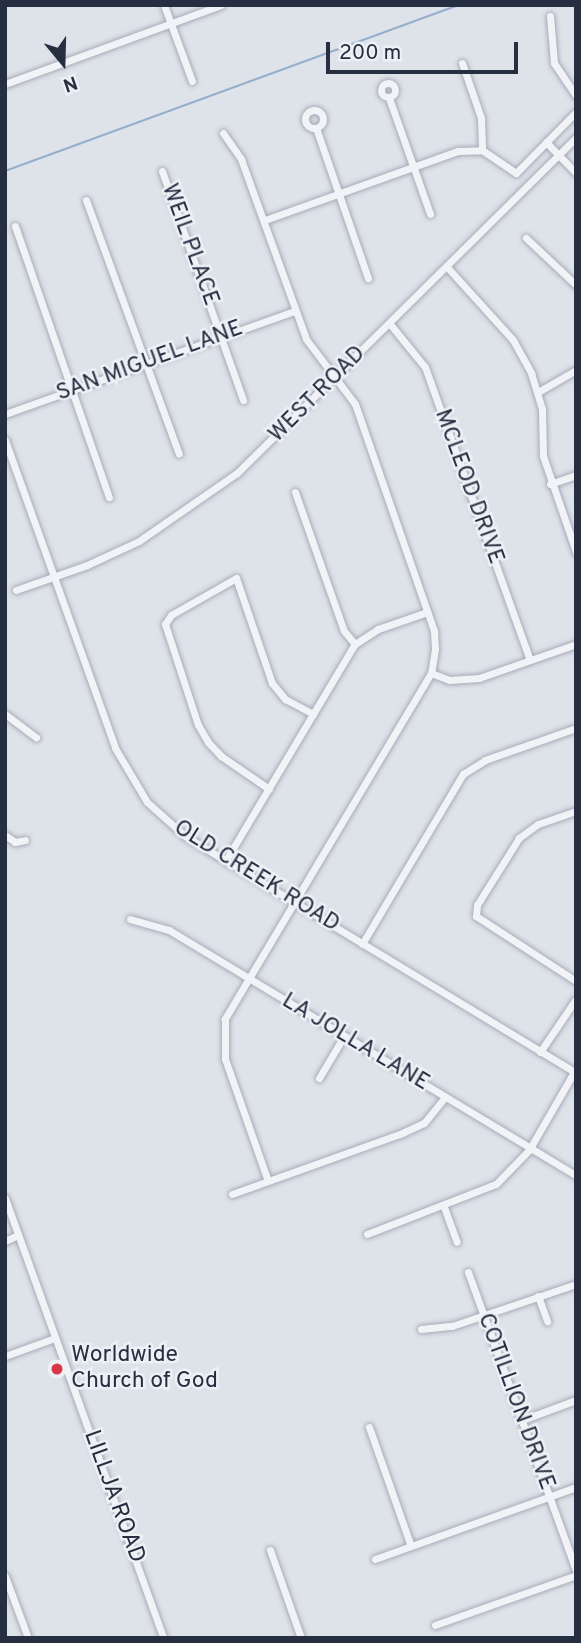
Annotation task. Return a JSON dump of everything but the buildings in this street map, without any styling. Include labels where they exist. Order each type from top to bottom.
[{"type":"street","points":[[164,5],[192,81]]},
{"type":"street","points":[[5,84],[220,5]]},
{"type":"street","points":[[550,16],[554,63],[576,96]]},
{"type":"street","points":[[462,63],[481,118],[482,150]]},
{"type":"street","points":[[389,98],[430,214]]},
{"type":"street","points":[[265,220],[458,152],[482,150],[516,173],[576,112]]},
{"type":"street","points":[[316,128],[368,278]]},
{"type":"street","points":[[223,133],[235,146],[265,220],[295,311],[317,357],[337,377],[355,404],[427,612],[435,649],[431,673],[246,979],[225,1019],[222,1035],[225,1059],[268,1181]]},
{"type":"street","name":"WEST ROAD","points":[[16,590],[55,578],[139,541],[195,505],[253,459],[576,137]]},
{"type":"street","points":[[545,142],[576,173]]},
{"type":"street","name":"WEIL PLACE","points":[[162,170],[243,400]]},
{"type":"street","points":[[86,200],[179,454]]},
{"type":"street","points":[[15,226],[109,497]]},
{"type":"street","points":[[526,237],[576,285]]},
{"type":"street","points":[[447,267],[513,340],[538,392],[543,456],[550,484],[576,552]]},
{"type":"street","name":"SAN MIGUEL LANE","points":[[5,414],[221,335],[295,311]]},
{"type":"street","name":"MCLEOD DRIVE","points":[[390,324],[425,367],[530,660]]},
{"type":"street","points":[[538,392],[576,370]]},
{"type":"street","name":"OLD CREEK ROAD","points":[[5,440],[131,780],[185,836],[575,1072]]},
{"type":"street","points":[[550,484],[576,475]]},
{"type":"street","points":[[295,492],[344,631],[355,644]]},
{"type":"street","points":[[269,789],[221,756],[208,741],[165,634],[171,615],[236,578],[272,682],[285,699],[313,714]]},
{"type":"street","points":[[226,860],[355,644],[378,629],[427,612]]},
{"type":"street","points":[[431,673],[463,681],[576,644]]},
{"type":"street","points":[[5,714],[36,737]]},
{"type":"street","points":[[362,944],[463,775],[485,760],[576,728]]},
{"type":"street","points":[[576,811],[527,830],[477,905],[481,923],[576,981]]},
{"type":"street","points":[[5,835],[15,842],[25,840]]},
{"type":"street","name":"LA JOLLA LANE","points":[[130,919],[159,925],[576,1176]]},
{"type":"street","points":[[540,1052],[576,999]]},
{"type":"street","points":[[319,1078],[344,1035]]},
{"type":"street","points":[[367,1234],[444,1207],[496,1184],[529,1150],[575,1072]]},
{"type":"street","points":[[232,1195],[424,1123],[445,1097]]},
{"type":"street","name":"LILLJA ROAD","points":[[5,1198],[163,1638]]},
{"type":"street","points":[[444,1207],[457,1242]]},
{"type":"street","points":[[5,1241],[19,1235]]},
{"type":"street","name":"COTILLION DRIVE","points":[[468,1272],[576,1573]]},
{"type":"street","points":[[421,1329],[453,1326],[576,1284]]},
{"type":"street","points":[[538,1296],[547,1321]]},
{"type":"street","points":[[5,1356],[55,1338]]},
{"type":"street","points":[[522,1420],[576,1400]]},
{"type":"street","points":[[369,1427],[411,1546]]},
{"type":"street","points":[[375,1559],[576,1487]]},
{"type":"street","points":[[270,1550],[302,1638]]},
{"type":"street","points":[[435,1625],[576,1573]]},
{"type":"street","points":[[5,1576],[28,1638]]},
{"type":"waterway","points":[[5,171],[459,5]]},
{"type":"place","name":"Worldwide Church of God","points":[[57,1369]]}]
